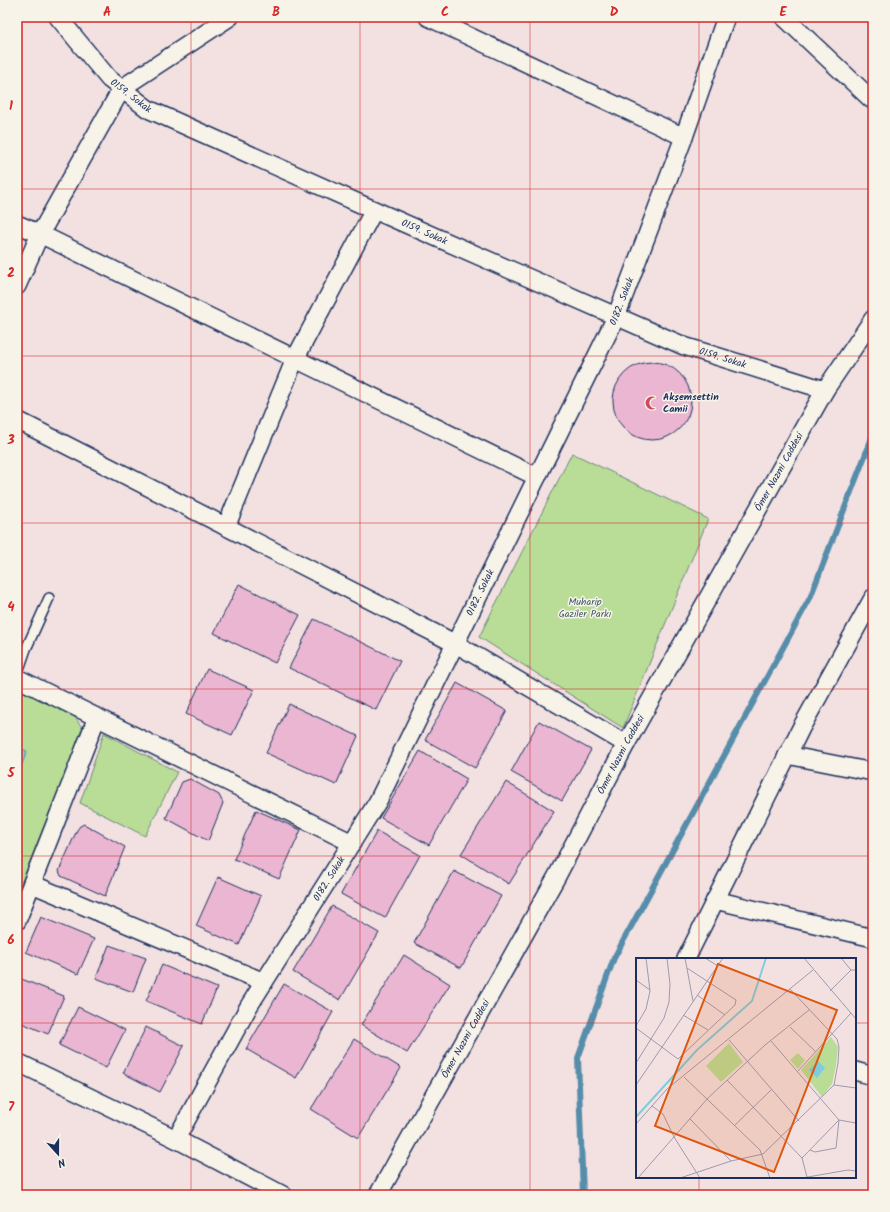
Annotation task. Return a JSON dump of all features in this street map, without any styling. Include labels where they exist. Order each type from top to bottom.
[{"type":"street","name":"0159. Sokak","points":[[58,17],[109,79],[148,109],[684,346],[826,390]]},
{"type":"street","points":[[17,286],[40,234],[122,88],[230,17]]},
{"type":"street","points":[[428,17],[684,136]]},
{"type":"street","name":"0182. Sokak","points":[[176,1139],[249,1006],[378,801],[538,477],[616,316],[684,136],[726,17]]},
{"type":"street","points":[[784,17],[873,100]]},
{"type":"street","points":[[226,527],[295,359],[374,210]]},
{"type":"street","points":[[17,224],[538,477]]},
{"type":"street","name":"Ömer Nazmi Caddesi","points":[[378,1195],[553,883],[626,744],[826,390],[873,319]]},
{"type":"street","points":[[17,420],[456,644],[626,744]]},
{"type":"street","points":[[686,958],[808,714],[873,598]]},
{"type":"street","points":[[17,676],[97,718],[352,843]]},
{"type":"street","points":[[17,921],[97,718]]},
{"type":"street","points":[[788,755],[873,772]]},
{"type":"street","points":[[32,884],[264,982]]},
{"type":"street","points":[[715,900],[873,938]]},
{"type":"street","points":[[17,1062],[176,1139],[283,1195]]},
{"type":"street","points":[[856,1071],[873,1076]]},
{"type":"lane","points":[[17,676],[26,649],[50,598]]},
{"type":"green space","name":"Muharip Gaziler Parkı","points":[[572,453],[708,519],[623,728],[479,637]]},
{"type":"green space","points":[[17,687],[74,716],[83,729],[17,894]]},
{"type":"green space","points":[[104,733],[177,772],[145,836],[80,803]]},
{"type":"water","points":[[17,747],[27,751],[17,778]]},
{"type":"building","name":"Akşemsettin Camii","points":[[644,362],[660,362],[674,368],[685,379],[691,393],[691,409],[685,423],[674,434],[660,440],[644,440],[630,434],[619,423],[613,409],[613,393],[619,379],[630,368]]},
{"type":"building","points":[[239,584],[300,615],[275,663],[214,633]]},
{"type":"building","points":[[314,619],[400,661],[376,710],[289,668]]},
{"type":"building","points":[[207,669],[254,690],[232,735],[186,714]]},
{"type":"building","points":[[457,683],[507,711],[475,768],[425,740]]},
{"type":"building","points":[[289,704],[358,736],[336,785],[266,753]]},
{"type":"building","points":[[539,721],[591,750],[562,801],[511,772]]},
{"type":"building","points":[[420,751],[467,779],[429,845],[381,818]]},
{"type":"building","points":[[190,779],[219,795],[223,803],[208,841],[166,818],[182,782]]},
{"type":"building","points":[[506,782],[554,811],[509,884],[461,854]]},
{"type":"building","points":[[256,810],[301,830],[279,879],[234,859]]},
{"type":"building","points":[[84,824],[125,847],[105,896],[61,876],[59,871],[77,830]]},
{"type":"building","points":[[377,831],[420,855],[385,918],[341,894]]},
{"type":"building","points":[[454,871],[501,896],[461,968],[414,943]]},
{"type":"building","points":[[218,877],[261,896],[239,945],[196,926]]},
{"type":"building","points":[[332,906],[379,933],[340,1000],[293,972]]},
{"type":"building","points":[[41,917],[94,939],[78,974],[26,952]]},
{"type":"building","points":[[109,945],[146,958],[133,992],[96,978]]},
{"type":"building","points":[[404,955],[450,984],[407,1053],[361,1025]]},
{"type":"building","points":[[162,965],[217,988],[202,1024],[146,1001]]},
{"type":"building","points":[[19,978],[64,996],[48,1034],[17,1021],[17,983]]},
{"type":"building","points":[[284,984],[333,1012],[296,1078],[246,1049]]},
{"type":"building","points":[[78,1007],[125,1030],[106,1068],[59,1045]]},
{"type":"building","points":[[146,1027],[184,1046],[160,1092],[123,1073]]},
{"type":"building","points":[[354,1039],[401,1068],[358,1138],[311,1109]]},
{"type":"waterway","points":[[583,1195],[578,1058],[614,958],[810,598],[873,435]]},
{"type":"place","name":"Akşemsettin Camii","points":[[652,403]]}]
